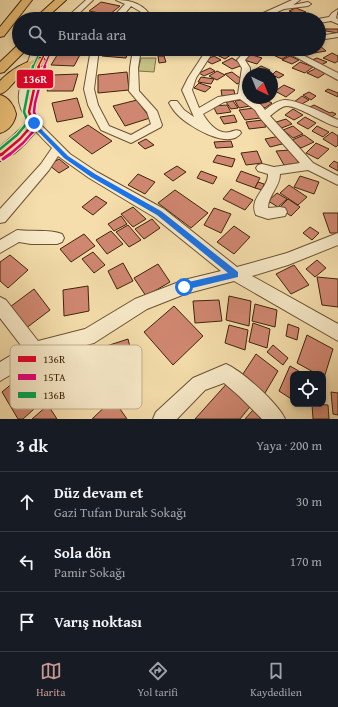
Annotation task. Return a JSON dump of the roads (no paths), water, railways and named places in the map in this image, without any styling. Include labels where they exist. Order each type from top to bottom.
[{"type":"highway","points":[[21,5],[27,0]]},
{"type":"highway","points":[[45,12],[57,0]]},
{"type":"highway","points":[[46,12],[61,0]]},
{"type":"highway","points":[[60,12],[73,0]]},
{"type":"highway","points":[[0,34],[12,17]]},
{"type":"highway","points":[[0,69],[12,50]]},
{"type":"highway","points":[[0,90],[11,77],[36,58]]},
{"type":"highway","points":[[0,99],[8,108],[8,118],[0,128]]},
{"type":"highway","points":[[0,155],[20,138],[32,118]]},
{"type":"street","points":[[77,12],[90,0]]},
{"type":"street","points":[[119,0],[145,10],[146,12]]},
{"type":"street","points":[[274,12],[297,0]]},
{"type":"street","points":[[123,12],[129,3]]},
{"type":"street","points":[[276,12],[308,4]]},
{"type":"street","points":[[336,21],[334,14],[338,11]]},
{"type":"street","points":[[326,37],[338,35]]},
{"type":"street","points":[[94,56],[89,90],[93,105],[105,128],[131,139],[157,125],[152,111],[134,91],[134,68],[136,56]]},
{"type":"street","points":[[206,56],[192,78],[187,90],[205,126],[213,133]]},
{"type":"street","points":[[245,56],[242,60],[246,68]]},
{"type":"street","points":[[300,56],[338,76]]},
{"type":"street","points":[[36,58],[26,82],[23,96],[25,105],[32,118],[66,157],[93,176],[159,213],[235,274],[338,333]]},
{"type":"street","points":[[198,113],[221,99],[242,96]]},
{"type":"street","points":[[174,103],[180,112],[205,131],[232,136],[236,133]]},
{"type":"street","points":[[264,116],[275,107],[285,103],[300,107],[338,124]]},
{"type":"street","points":[[253,104],[259,108],[264,116],[309,166],[338,181]]},
{"type":"street","points":[[0,218],[45,167],[58,149]]},
{"type":"street","points":[[280,212],[268,214],[260,211],[260,203],[264,193],[275,178],[268,169],[309,166]]},
{"type":"street","points":[[0,247],[17,236],[30,238],[57,238]]},
{"type":"street","points":[[55,345],[88,337],[141,304],[184,287],[288,259],[338,239]]},
{"type":"street","points":[[0,305],[31,345]]},
{"type":"street","points":[[0,372],[10,366]]},
{"type":"street","points":[[163,419],[199,384],[226,373],[246,389],[274,419]]}]
